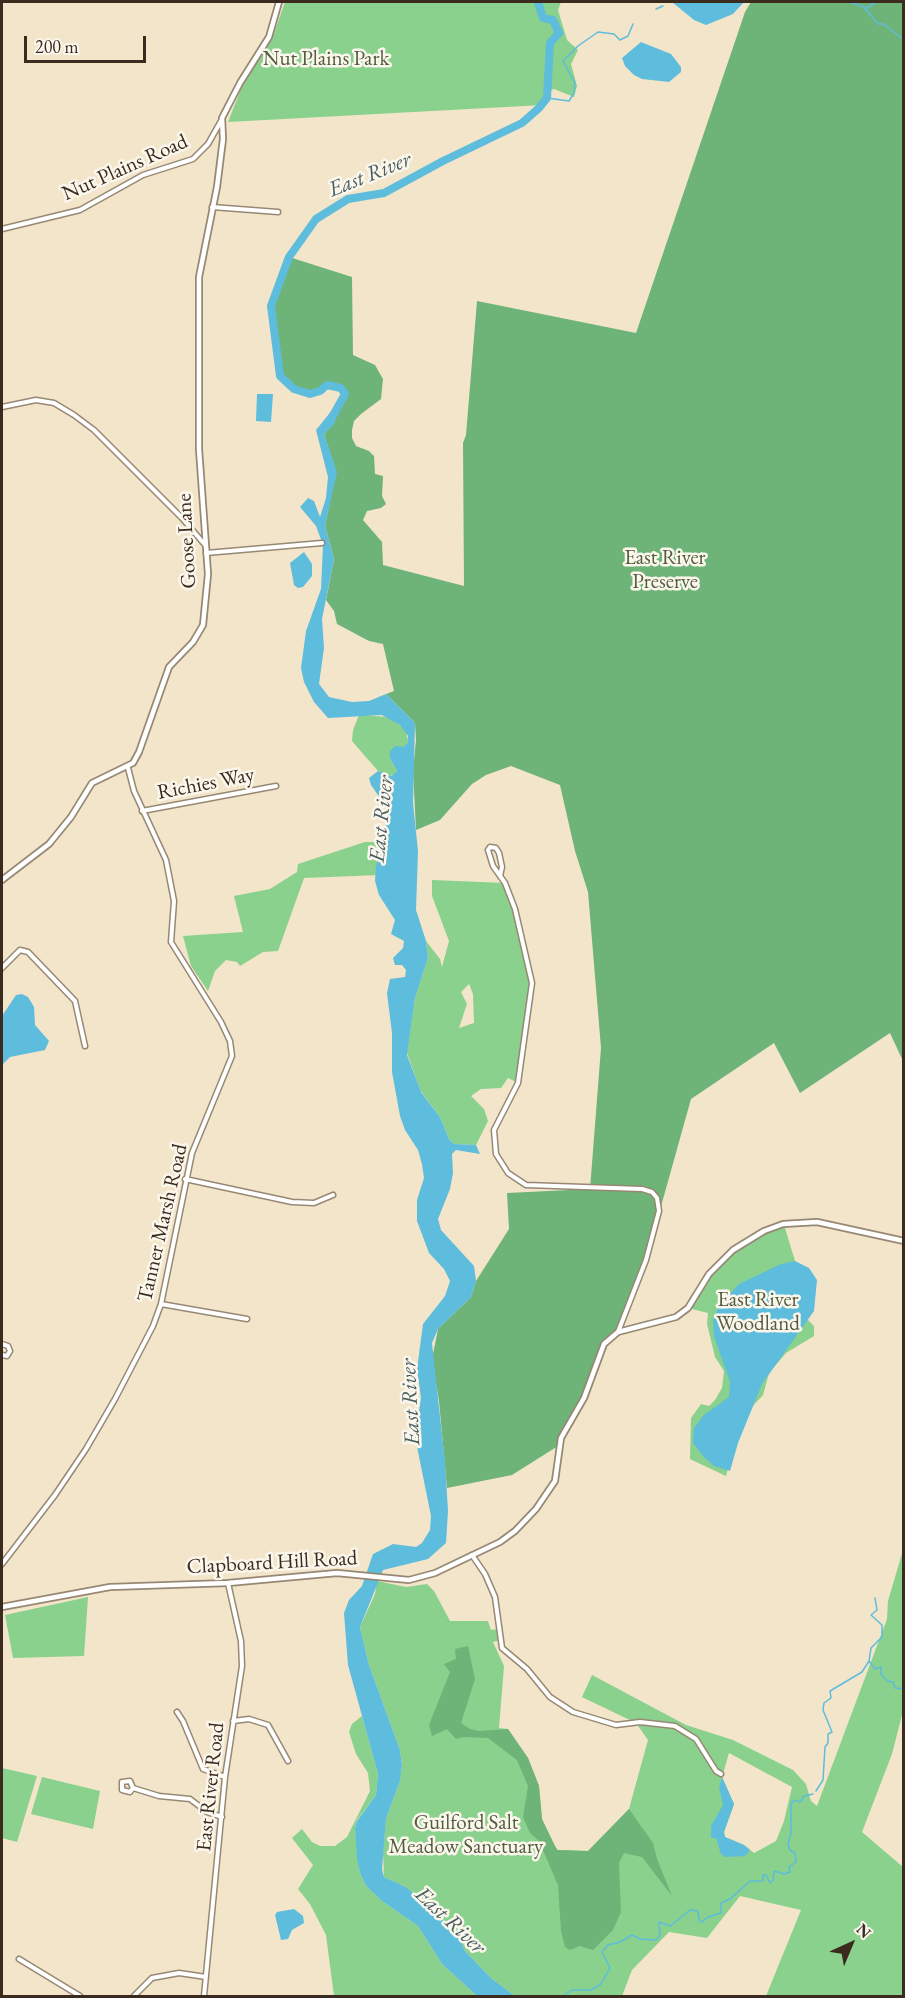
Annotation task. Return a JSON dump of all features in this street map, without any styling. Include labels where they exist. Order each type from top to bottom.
[{"type":"street","name":"Nut Plains Road","points":[[2,229],[80,210],[103,200],[143,175],[193,159],[208,144],[240,83],[269,37],[276,22],[279,2]]},
{"type":"street","name":"Goose Lane","points":[[128,768],[139,752],[169,667],[199,635],[207,598],[207,553],[199,449],[198,295],[223,139],[222,118]]},
{"type":"street","points":[[212,207],[278,212]]},
{"type":"street","points":[[2,407],[36,400],[54,403],[74,415],[94,430],[182,518],[206,546]]},
{"type":"street","points":[[207,553],[322,543]]},
{"type":"street","points":[[2,880],[54,838],[71,817],[92,783],[128,768]]},
{"type":"street","name":"Tanner Marsh Road","points":[[2,1564],[55,1495],[86,1449],[115,1399],[161,1304],[185,1179],[201,1129],[232,1056],[230,1041],[221,1022],[171,942],[174,901],[166,860],[142,811],[128,768]]},
{"type":"street","name":"Richies Way","points":[[142,811],[276,786]]},
{"type":"street","points":[[500,876],[502,867],[499,853],[496,848],[490,847],[489,856],[515,909],[532,983],[518,1083],[494,1130],[496,1154],[508,1173],[526,1185],[642,1189],[652,1192],[657,1198],[659,1211],[646,1260],[618,1332]]},
{"type":"street","points":[[2,968],[20,950],[28,951],[75,1001],[85,1046]]},
{"type":"street","points":[[185,1179],[292,1202],[314,1203],[333,1195]]},
{"type":"street","points":[[618,1332],[676,1317],[688,1308],[709,1274],[726,1256],[764,1231],[783,1224],[817,1222],[903,1241]]},
{"type":"street","points":[[161,1304],[247,1319]]},
{"type":"street","name":"Clapboard Hill Road","points":[[2,1607],[110,1587],[228,1582],[324,1574],[409,1580],[435,1573],[500,1542],[515,1531],[552,1487],[557,1473],[561,1438],[584,1398],[604,1344],[618,1332]]},
{"type":"street","points":[[2,1345],[8,1346],[10,1351],[7,1356],[2,1354]]},
{"type":"street","points":[[472,1555],[485,1574],[495,1597],[502,1648],[526,1669],[550,1697],[573,1712],[616,1725],[658,1722],[675,1726],[696,1739],[706,1752],[713,1768],[721,1774]]},
{"type":"street","name":"East River Road","points":[[204,1996],[225,1777],[242,1653],[228,1582]]},
{"type":"street","points":[[177,1712],[183,1721],[199,1765],[208,1772],[225,1777]]},
{"type":"street","points":[[233,1721],[249,1719],[268,1725],[288,1761]]},
{"type":"street","points":[[133,1788],[159,1796],[190,1799],[207,1812],[222,1817]]},
{"type":"street","points":[[19,1959],[80,1996]]},
{"type":"street","points":[[134,1996],[152,1978],[179,1973],[206,1977]]},
{"type":"green space","name":"Nut Plains Park","points":[[285,2],[561,2],[558,10],[567,40],[578,50],[571,64],[577,86],[574,97],[554,89],[549,91],[543,105],[228,122],[246,76],[272,39]]},
{"type":"green space","name":"East River Preserve","points":[[751,2],[903,2],[903,1061],[890,1033],[800,1093],[774,1043],[691,1099],[646,1260],[618,1332],[604,1345],[584,1398],[558,1446],[512,1475],[447,1488],[439,1401],[432,1359],[438,1329],[471,1297],[476,1281],[509,1229],[507,1193],[590,1189],[601,1048],[588,892],[575,851],[560,785],[511,766],[486,775],[472,784],[440,820],[416,830],[413,771],[415,723],[386,694],[394,691],[383,644],[369,641],[337,624],[334,611],[326,600],[334,559],[325,526],[336,472],[324,434],[335,422],[335,414],[345,394],[335,385],[327,385],[320,391],[310,394],[294,389],[280,376],[271,306],[289,257],[352,277],[353,355],[375,365],[383,379],[381,399],[354,421],[352,430],[352,438],[356,446],[369,451],[374,456],[375,474],[383,476],[382,496],[386,504],[381,508],[367,511],[363,520],[382,542],[383,565],[464,586],[463,443],[466,435],[477,301],[636,333],[745,12]]},
{"type":"green space","points":[[359,715],[389,717],[405,729],[409,743],[390,758],[397,771],[393,776],[378,771],[352,741],[353,730]]},
{"type":"green space","points":[[365,842],[376,842],[379,875],[304,878],[278,951],[263,952],[240,966],[237,962],[226,960],[215,971],[208,991],[191,966],[183,936],[243,932],[234,896],[270,889],[297,872],[298,864]]},
{"type":"green space","points":[[432,880],[505,883],[510,894],[532,983],[518,1083],[508,1078],[501,1088],[481,1089],[471,1096],[484,1109],[488,1121],[476,1145],[454,1144],[449,1139],[440,1117],[420,1090],[407,1053],[415,998],[428,958],[426,941],[440,959],[442,967],[449,941],[432,896]],"holes":[[[469,984],[473,994],[474,1023],[459,1028],[467,1004],[461,992]]]},
{"type":"green space","name":"East River Woodland","points":[[784,1225],[807,1300],[808,1320],[814,1326],[814,1336],[786,1353],[769,1373],[763,1395],[751,1408],[736,1438],[726,1476],[690,1459],[691,1418],[701,1404],[709,1406],[715,1400],[722,1388],[724,1371],[715,1357],[707,1324],[708,1313],[688,1308],[717,1268],[742,1245],[763,1232]]},
{"type":"green space","name":"Guilford Salt Meadow Sanctuary","points":[[903,1550],[903,1711],[892,1754],[862,1832],[903,1867],[903,1996],[766,1996],[801,1910],[740,1896],[707,1938],[669,1932],[632,1970],[622,1996],[515,1996],[491,1978],[465,1951],[459,1937],[430,1908],[406,1887],[384,1877],[383,1852],[386,1819],[400,1781],[402,1765],[400,1750],[369,1665],[360,1627],[375,1594],[377,1581],[406,1587],[427,1584],[434,1591],[450,1621],[488,1621],[491,1630],[499,1629],[501,1640],[493,1642],[504,1666],[499,1728],[508,1729],[528,1758],[539,1786],[542,1819],[551,1841],[558,1850],[588,1851],[629,1809],[648,1740],[636,1723],[582,1697],[592,1675],[686,1725],[733,1740],[793,1770],[806,1784],[811,1801],[817,1806],[887,1619],[888,1601]],"holes":[[[729,1753],[792,1787],[784,1821],[776,1841],[754,1853],[744,1845],[725,1837],[724,1832],[734,1804],[722,1777]]]},
{"type":"green space","points":[[88,1597],[84,1656],[13,1658],[5,1615]]},
{"type":"green space","points":[[468,1646],[475,1679],[461,1723],[470,1729],[479,1731],[508,1729],[528,1758],[539,1786],[542,1819],[557,1850],[588,1851],[629,1809],[653,1843],[672,1896],[642,1857],[624,1853],[619,1863],[621,1912],[613,1930],[593,1950],[580,1946],[570,1950],[565,1947],[561,1931],[558,1885],[539,1841],[530,1833],[523,1817],[528,1786],[517,1760],[488,1738],[456,1739],[447,1729],[432,1736],[429,1725],[450,1672],[444,1664],[456,1659],[455,1649]]},
{"type":"green space","points":[[362,1716],[378,1774],[376,1795],[357,1820],[355,1828],[360,1873],[366,1886],[382,1901],[418,1926],[442,1964],[477,1996],[334,1996],[326,1935],[310,1904],[298,1889],[313,1865],[292,1838],[302,1829],[312,1842],[320,1846],[335,1846],[347,1837],[370,1791],[368,1773],[356,1754],[349,1732],[352,1724]]},
{"type":"green space","points":[[2,1768],[37,1776],[17,1842],[2,1838]]},
{"type":"green space","points":[[42,1777],[100,1791],[93,1829],[31,1814]]},
{"type":"water","points":[[672,2],[744,2],[733,14],[706,25],[694,20]]},
{"type":"water","points":[[641,42],[671,54],[681,67],[681,72],[669,82],[642,79],[634,75],[625,66],[622,58]]},
{"type":"water","points":[[257,394],[273,394],[271,422],[256,421]]},
{"type":"water","points":[[333,409],[335,423],[324,434],[337,472],[325,526],[334,559],[322,619],[324,648],[319,684],[329,697],[352,702],[369,701],[386,694],[415,723],[413,803],[418,851],[416,910],[426,941],[428,958],[415,998],[407,1055],[421,1092],[440,1117],[449,1139],[454,1144],[476,1145],[480,1154],[456,1150],[452,1154],[453,1173],[450,1189],[438,1219],[441,1230],[474,1266],[476,1281],[471,1297],[438,1329],[432,1343],[445,1462],[448,1511],[446,1543],[428,1559],[383,1570],[360,1627],[369,1665],[400,1750],[402,1765],[400,1781],[386,1819],[382,1869],[384,1877],[406,1887],[431,1908],[459,1937],[465,1951],[491,1978],[515,1996],[477,1996],[442,1964],[418,1926],[382,1901],[366,1886],[357,1858],[355,1828],[357,1821],[376,1795],[378,1774],[348,1665],[344,1613],[349,1600],[362,1586],[373,1554],[393,1544],[416,1547],[422,1543],[430,1530],[431,1516],[415,1437],[421,1398],[417,1369],[423,1324],[445,1296],[450,1281],[444,1269],[429,1253],[417,1221],[417,1200],[424,1178],[418,1150],[405,1130],[400,1116],[392,1072],[392,1033],[387,993],[390,979],[405,977],[406,970],[402,965],[395,965],[393,958],[403,948],[404,941],[391,934],[395,920],[379,895],[375,881],[376,866],[388,815],[387,808],[371,785],[369,778],[378,771],[392,776],[397,771],[390,758],[390,751],[395,746],[403,747],[408,743],[408,736],[400,725],[382,715],[328,718],[314,702],[304,682],[301,668],[306,631],[321,589],[323,545],[316,526],[300,507],[308,498],[314,501],[320,517],[326,498],[328,477],[316,430]]},
{"type":"water","points":[[304,552],[312,564],[312,576],[303,587],[298,588],[294,585],[290,563]]},
{"type":"water","points":[[22,994],[28,997],[34,1007],[35,1025],[49,1041],[45,1050],[10,1057],[2,1065],[2,1016],[16,995]]},
{"type":"water","name":"East River Woodland","points":[[795,1261],[809,1268],[817,1280],[814,1311],[762,1384],[738,1443],[730,1471],[714,1466],[693,1443],[694,1428],[704,1415],[729,1397],[730,1382],[714,1336],[713,1320],[719,1306],[739,1284],[781,1264]]},
{"type":"water","points":[[722,1777],[734,1804],[724,1832],[725,1837],[750,1850],[745,1856],[725,1857],[721,1854],[716,1838],[711,1838],[711,1826],[723,1805],[719,1787]]},
{"type":"water","points":[[294,1909],[303,1916],[304,1923],[292,1930],[288,1939],[281,1940],[275,1915],[277,1912]]},
{"type":"waterway","name":"East River","points":[[330,421],[345,394],[341,388],[327,385],[320,391],[310,394],[294,389],[280,376],[271,306],[289,257],[316,219],[348,199],[384,193],[443,161],[522,123],[539,108],[547,98],[550,43],[559,33],[553,20],[543,18],[538,2]]},
{"type":"waterway","points":[[849,2],[864,7],[878,24],[884,24],[904,40]]},
{"type":"waterway","points":[[865,9],[876,2]]},
{"type":"waterway","points":[[656,9],[663,6]]},
{"type":"waterway","points":[[547,98],[569,101],[574,93],[575,83],[563,61],[578,46],[598,32],[614,34],[620,40],[628,36],[633,24]]},
{"type":"waterway","points":[[816,1791],[823,1780],[825,1747],[828,1743],[828,1734],[832,1732],[823,1710],[824,1703],[831,1698],[830,1691],[862,1672],[869,1661],[871,1648],[882,1637],[882,1625],[871,1615],[877,1610],[875,1598]]},
{"type":"waterway","points":[[869,1661],[875,1669],[881,1667],[881,1674],[887,1681],[893,1682],[895,1688],[904,1689]]},
{"type":"waterway","points":[[563,1996],[572,1990],[591,1990],[601,1984],[610,1968],[602,1952],[608,1945],[620,1942],[632,1935],[640,1939],[656,1940],[660,1936],[659,1922],[670,1926],[690,1910],[698,1911],[699,1920],[702,1922],[708,1917],[721,1913],[721,1903],[730,1899],[750,1881],[763,1881],[763,1875],[766,1875],[770,1883],[773,1881],[774,1871],[784,1874],[790,1872],[789,1867],[796,1862],[795,1853],[790,1850],[788,1844],[791,1833],[791,1804],[794,1800],[800,1802],[804,1796],[813,1794]]}]
